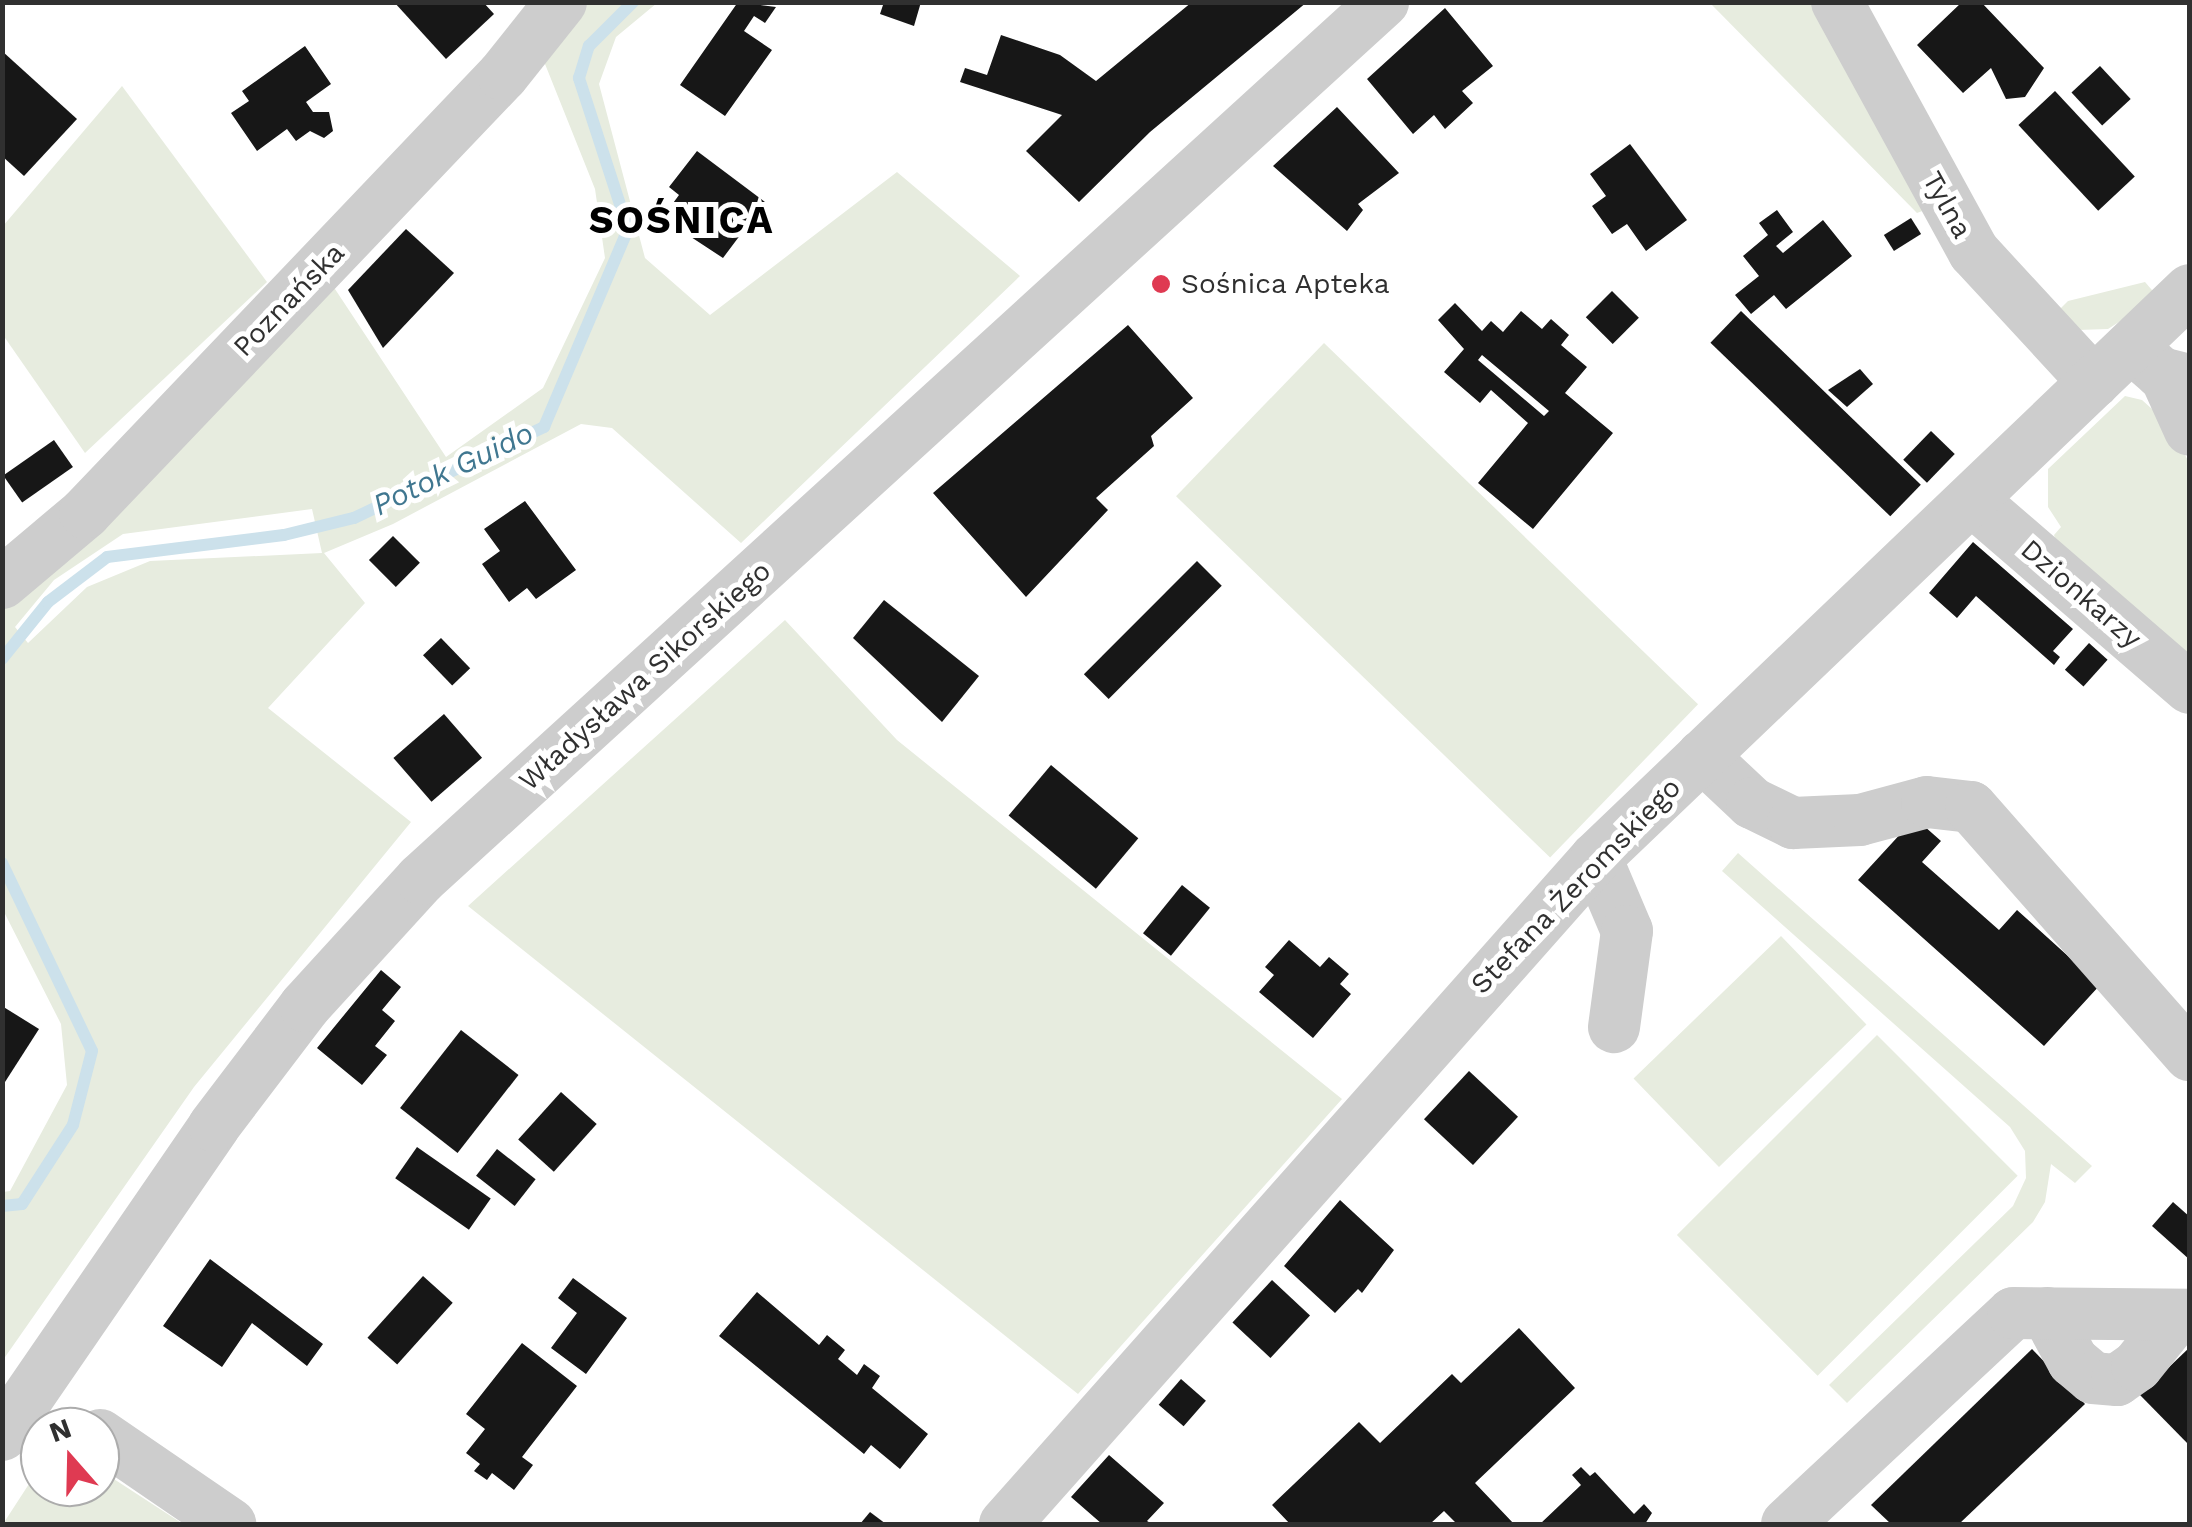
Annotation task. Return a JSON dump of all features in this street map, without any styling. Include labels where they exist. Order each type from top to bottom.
[{"type":"street","name":"Poznańska","points":[[2,584],[86,513],[503,75],[561,2]]},
{"type":"street","name":"Władysława Sikorskiego","points":[[2,1435],[224,1112],[305,1006],[420,879],[1383,2]]},
{"type":"street","name":"Tylna","points":[[1837,2],[1974,252],[2145,371],[2190,430]]},
{"type":"street","name":"Stefana Żeromskiego","points":[[1005,1524],[1596,858],[1973,501],[2145,371],[2190,290]]},
{"type":"street","name":"Dzionkarzy","points":[[1973,501],[2190,688]]},
{"type":"street","points":[[1702,756],[1752,803],[1793,823],[1860,820],[1927,802],[1970,807],[2190,1054]]},
{"type":"street","points":[[1596,858],[1627,931],[1614,1027]]},
{"type":"street","points":[[1787,1524],[2013,1312],[2184,1315]]},
{"type":"street","points":[[34,1390],[59,1407]]},
{"type":"street","points":[[120,1449],[230,1524]]},
{"type":"shaded area","points":[[576,3],[657,3],[616,37],[599,84],[645,258],[710,315],[897,172],[1020,276],[741,543],[612,428],[581,424],[393,524],[324,553],[365,603],[268,708],[411,822],[194,1087],[3,1360],[3,1192],[10,1191],[67,1085],[61,1024],[3,910],[3,610],[175,455],[333,286],[446,457],[543,388],[605,258],[595,189],[543,59]],"holes":[[[312,509],[322,553],[150,561],[87,587],[28,643],[15,627],[54,580],[123,534]]]},
{"type":"shaded area","points":[[1710,3],[1813,3],[1925,210],[1917,213]]},
{"type":"shaded area","points":[[122,86],[267,282],[85,453],[3,335],[3,226]]},
{"type":"shaded area","points":[[2145,282],[2158,297],[2108,329],[2078,330],[2054,315],[2068,301]]},
{"type":"shaded area","points":[[1324,343],[1698,704],[1550,857],[1176,496]]},
{"type":"shaded area","points":[[2125,396],[2142,400],[2171,426],[2189,463],[2189,659],[2057,545],[2054,535],[2061,527],[2048,507],[2048,469]]},
{"type":"shaded area","points":[[785,620],[897,740],[1342,1099],[1078,1394],[468,906]]},
{"type":"shaded area","points":[[1738,853],[2092,1166],[2075,1183],[2051,1164],[2045,1202],[2033,1222],[1847,1403],[1829,1385],[2013,1206],[2026,1178],[2025,1151],[2010,1127],[1722,871]]},
{"type":"shaded area","points":[[1781,936],[1866,1024],[1719,1167],[1634,1078]]},
{"type":"shaded area","points":[[1877,1035],[2018,1176],[1818,1376],[1677,1235]]},
{"type":"shaded area","points":[[120,1483],[183,1524],[3,1524],[20,1498],[20,1507],[120,1507]]},
{"type":"building","points":[[394,2],[483,2],[494,14],[446,59]]},
{"type":"building","points":[[738,2],[776,7],[765,23],[754,16],[744,31],[772,50],[725,116],[680,85]]},
{"type":"building","points":[[884,2],[921,2],[914,26],[880,14]]},
{"type":"building","points":[[1192,2],[1307,2],[1150,132],[1079,202],[1026,151],[1062,115],[960,82],[965,68],[987,75],[1001,35],[1060,55],[1096,81]]},
{"type":"building","points":[[1962,2],[1981,2],[2044,68],[2025,97],[2006,99],[1991,68],[1963,93],[1917,45]]},
{"type":"building","points":[[1445,8],[1493,66],[1462,91],[1473,103],[1445,129],[1434,115],[1413,134],[1367,79]]},
{"type":"building","points":[[305,46],[331,84],[306,102],[313,112],[329,112],[333,131],[324,138],[310,131],[296,141],[287,129],[257,151],[231,113],[249,101],[242,91]]},
{"type":"building","points":[[2,51],[77,119],[24,176],[2,156]]},
{"type":"building","points":[[2100,66],[2131,99],[2102,126],[2071,93]]},
{"type":"building","points":[[2055,91],[2135,177],[2098,211],[2018,125]]},
{"type":"building","points":[[1337,107],[1399,173],[1358,204],[1363,210],[1347,231],[1273,166]]},
{"type":"building","points":[[1630,144],[1687,220],[1646,251],[1627,224],[1612,234],[1592,206],[1606,196],[1590,174]]},
{"type":"building","points":[[697,151],[765,202],[723,258],[662,218],[679,195],[669,187]]},
{"type":"building","points":[[1777,210],[1793,232],[1776,246],[1783,253],[1823,220],[1852,256],[1786,309],[1774,295],[1751,314],[1735,295],[1759,276],[1743,256],[1768,235],[1759,223]]},
{"type":"building","points":[[1911,218],[1921,234],[1894,251],[1884,235]]},
{"type":"building","points":[[406,229],[454,273],[383,348],[348,290]]},
{"type":"building","points":[[1612,291],[1639,318],[1613,344],[1586,317]]},
{"type":"building","points":[[1455,303],[1482,331],[1491,321],[1503,332],[1521,311],[1542,329],[1551,319],[1569,335],[1561,345],[1587,367],[1565,393],[1613,433],[1533,529],[1478,483],[1528,423],[1491,390],[1480,403],[1444,372],[1464,349],[1438,320]],"holes":[[[1482,355],[1549,411],[1544,416],[1478,360]]]},
{"type":"building","points":[[1741,311],[1921,485],[1890,516],[1710,343]]},
{"type":"building","points":[[1128,325],[1193,398],[1151,436],[1154,446],[1096,498],[1108,510],[1026,597],[933,493]]},
{"type":"building","points":[[1860,369],[1873,384],[1847,407],[1828,390]]},
{"type":"building","points":[[1931,431],[1955,454],[1927,483],[1903,460]]},
{"type":"building","points":[[54,440],[73,467],[22,503],[3,476]]},
{"type":"building","points":[[525,501],[576,570],[536,599],[527,588],[509,602],[482,564],[500,551],[484,529]]},
{"type":"building","points":[[393,536],[420,563],[396,587],[369,560]]},
{"type":"building","points":[[1973,542],[2073,629],[2053,651],[2060,657],[2054,665],[1976,596],[1957,618],[1929,593]]},
{"type":"building","points":[[1197,561],[1222,586],[1109,699],[1084,674]]},
{"type":"building","points":[[884,600],[979,676],[942,722],[853,638]]},
{"type":"building","points":[[441,638],[470,668],[452,686],[423,655]]},
{"type":"building","points":[[2089,643],[2108,660],[2083,686],[2065,670]]},
{"type":"building","points":[[444,714],[482,758],[431,802],[393,758]]},
{"type":"building","points":[[1051,765],[1138,838],[1096,889],[1009,816]]},
{"type":"building","points":[[1915,818],[1941,841],[1922,862],[1999,930],[2017,910],[2100,985],[2044,1046],[1858,880]]},
{"type":"building","points":[[1182,885],[1210,908],[1171,956],[1143,933]]},
{"type":"building","points":[[1289,940],[1320,967],[1329,957],[1349,974],[1340,984],[1351,994],[1313,1038],[1259,992],[1274,975],[1265,967]]},
{"type":"building","points":[[381,970],[401,987],[382,1010],[395,1021],[375,1046],[387,1055],[362,1085],[317,1048]]},
{"type":"building","points":[[2,1006],[39,1029],[5,1082],[2,1080]]},
{"type":"building","points":[[461,1030],[519,1075],[458,1153],[400,1108]]},
{"type":"building","points":[[1469,1071],[1518,1117],[1473,1165],[1424,1119]]},
{"type":"building","points":[[561,1092],[597,1124],[554,1172],[518,1140]]},
{"type":"building","points":[[417,1147],[491,1199],[469,1230],[395,1178]]},
{"type":"building","points":[[497,1149],[536,1179],[515,1206],[476,1176]]},
{"type":"building","points":[[1340,1200],[1394,1250],[1362,1293],[1358,1289],[1335,1313],[1284,1266]]},
{"type":"building","points":[[2173,1202],[2190,1217],[2190,1260],[2152,1226]]},
{"type":"building","points":[[210,1259],[323,1344],[307,1366],[252,1323],[222,1367],[163,1326]]},
{"type":"building","points":[[423,1276],[453,1303],[397,1364],[367,1338]]},
{"type":"building","points":[[573,1278],[627,1318],[586,1374],[551,1348],[577,1313],[558,1298]]},
{"type":"building","points":[[1272,1280],[1310,1315],[1270,1358],[1232,1322]]},
{"type":"building","points":[[757,1292],[819,1345],[827,1335],[845,1350],[838,1359],[857,1375],[864,1364],[880,1376],[872,1388],[928,1434],[900,1469],[871,1445],[864,1454],[719,1336]]},
{"type":"building","points":[[1519,1328],[1575,1388],[1475,1483],[1514,1524],[1457,1524],[1444,1511],[1430,1524],[1290,1524],[1272,1505],[1359,1422],[1380,1443],[1452,1374],[1461,1383]]},
{"type":"building","points":[[522,1343],[577,1386],[522,1457],[533,1465],[514,1490],[492,1473],[487,1480],[474,1471],[480,1464],[466,1453],[485,1429],[466,1414]]},
{"type":"building","points":[[2190,1347],[2190,1446],[2140,1395]]},
{"type":"building","points":[[2032,1349],[2085,1404],[1959,1524],[1891,1524],[1871,1505]]},
{"type":"building","points":[[1181,1379],[1206,1401],[1184,1426],[1159,1405]]},
{"type":"building","points":[[1109,1455],[1164,1503],[1147,1521],[1152,1524],[1102,1524],[1071,1497]]},
{"type":"building","points":[[1581,1467],[1590,1476],[1595,1472],[1634,1514],[1644,1504],[1652,1513],[1645,1524],[1540,1524],[1581,1485],[1572,1475]]},
{"type":"building","points":[[870,1512],[886,1524],[860,1524]]},
{"type":"waterway","name":"Potok Guido","points":[[2,659],[48,602],[107,557],[284,535],[354,518],[544,427],[628,229],[579,78],[589,46],[633,2]]},
{"type":"waterway","name":"Potok Guido","points":[[2,863],[92,1051],[73,1125],[22,1204],[2,1206]]},
{"type":"place","name":"Sośnica Apteka","points":[[1161,284]]},
{"type":"district","name":"SOŚNICA","points":[[682,221]]}]
